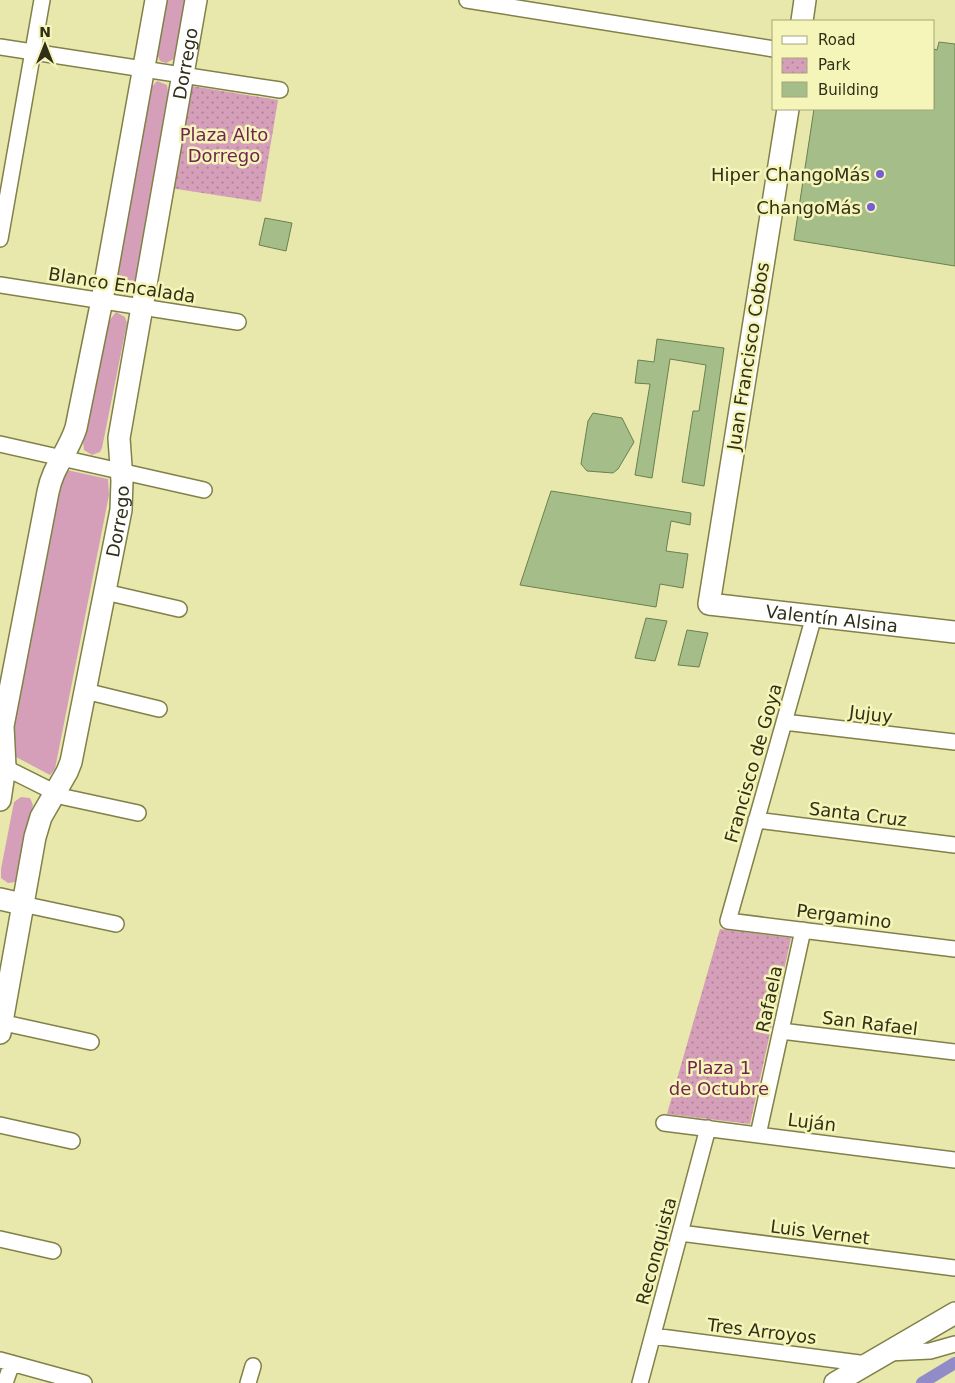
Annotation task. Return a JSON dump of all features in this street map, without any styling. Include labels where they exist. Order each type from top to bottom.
[{"type":"main road","points":[[0,800],[3,726],[51,479],[55,466],[62,459],[76,428],[102,300],[156,0]]},
{"type":"main road","name":"Dorrego","points":[[1,1026],[35,837],[41,817],[71,762],[121,510],[119,438],[196,0]]},
{"type":"main road","points":[[802,20],[805,0]]},
{"type":"main road","name":"Juan Francisco Cobos","points":[[709,604],[788,110]]},
{"type":"main road","name":"Valentín Alsina","points":[[709,604],[955,632]]},
{"type":"main road","points":[[0,899],[22,904]]},
{"type":"main road","points":[[835,1383],[955,1313]]},
{"type":"street","points":[[0,239],[42,0]]},
{"type":"street","points":[[467,0],[493,2],[772,49]]},
{"type":"street","points":[[0,47],[280,90]]},
{"type":"street","name":"Blanco Encalada","points":[[0,285],[238,322]]},
{"type":"street","points":[[0,444],[204,490]]},
{"type":"street","points":[[104,592],[179,609]]},
{"type":"street","name":"Francisco de Goya","points":[[728,921],[814,616]]},
{"type":"street","points":[[85,692],[158,709]]},
{"type":"street","name":"Jujuy","points":[[784,722],[955,742]]},
{"type":"street","points":[[2,766],[54,794],[138,813]]},
{"type":"street","name":"Santa Cruz","points":[[756,820],[955,845]]},
{"type":"street","points":[[22,904],[116,924]]},
{"type":"street","name":"Pergamino","points":[[728,921],[955,949]]},
{"type":"street","name":"Rafaela","points":[[758,1134],[803,930]]},
{"type":"street","points":[[1,1026],[91,1042]]},
{"type":"street","name":"San Rafael","points":[[781,1031],[955,1052]]},
{"type":"street","name":"Luján","points":[[664,1122],[955,1160]]},
{"type":"street","points":[[0,1125],[72,1142]]},
{"type":"street","name":"Reconquista","points":[[640,1383],[708,1128]]},
{"type":"street","name":"Luis Vernet","points":[[680,1233],[955,1268]]},
{"type":"street","points":[[0,1239],[53,1251]]},
{"type":"street","name":"Tres Arroyos","points":[[653,1336],[876,1358],[930,1351],[955,1344]]},
{"type":"street","points":[[5,1383],[6,1361],[84,1383]]},
{"type":"street","points":[[248,1383],[253,1366]]},
{"type":"green space","points":[[166,0],[185,0],[174,59],[166,63],[160,61],[157,54]]},
{"type":"green space","points":[[157,81],[167,85],[168,92],[134,287],[133,291],[125,295],[117,290],[116,282],[150,89]]},
{"type":"green space","name":"Plaza Alto Dorrego","points":[[192,86],[278,100],[261,202],[170,188],[187,90]]},
{"type":"green space","points":[[116,312],[125,317],[127,323],[102,448],[100,452],[92,455],[84,450],[83,442],[109,321]]},
{"type":"green space","points":[[67,470],[108,479],[109,495],[55,769],[50,775],[16,757],[11,743],[58,486]]},
{"type":"green space","points":[[21,797],[30,798],[33,805],[18,878],[15,882],[8,883],[1,878],[1,869],[14,802]]},
{"type":"green space","name":"Plaza 1 de Octubre","points":[[720,929],[791,938],[750,1124],[667,1114]]},
{"type":"building","name":"Hiper ChangoMás","points":[[939,42],[955,44],[955,266],[794,240],[814,110],[935,110],[935,49],[937,50]]},
{"type":"building","points":[[265,218],[292,223],[286,251],[259,245]]},
{"type":"building","points":[[657,339],[724,348],[704,486],[682,482],[693,411],[699,411],[706,365],[670,359],[652,478],[635,475],[650,384],[635,383],[638,360],[654,362]]},
{"type":"building","points":[[593,413],[622,418],[634,442],[618,469],[613,473],[587,471],[581,464],[588,421]]},
{"type":"building","points":[[551,491],[691,513],[690,525],[671,521],[666,551],[688,554],[683,588],[660,584],[656,607],[520,585]]},
{"type":"building","points":[[646,618],[667,621],[655,661],[635,658]]},
{"type":"building","points":[[687,630],[708,633],[699,667],[678,665]]},
{"type":"waterway","points":[[922,1383],[955,1363]]},
{"type":"place","name":"Hiper ChangoMás","points":[[880,174]]},
{"type":"place","name":"ChangoMás","points":[[871,207]]}]
